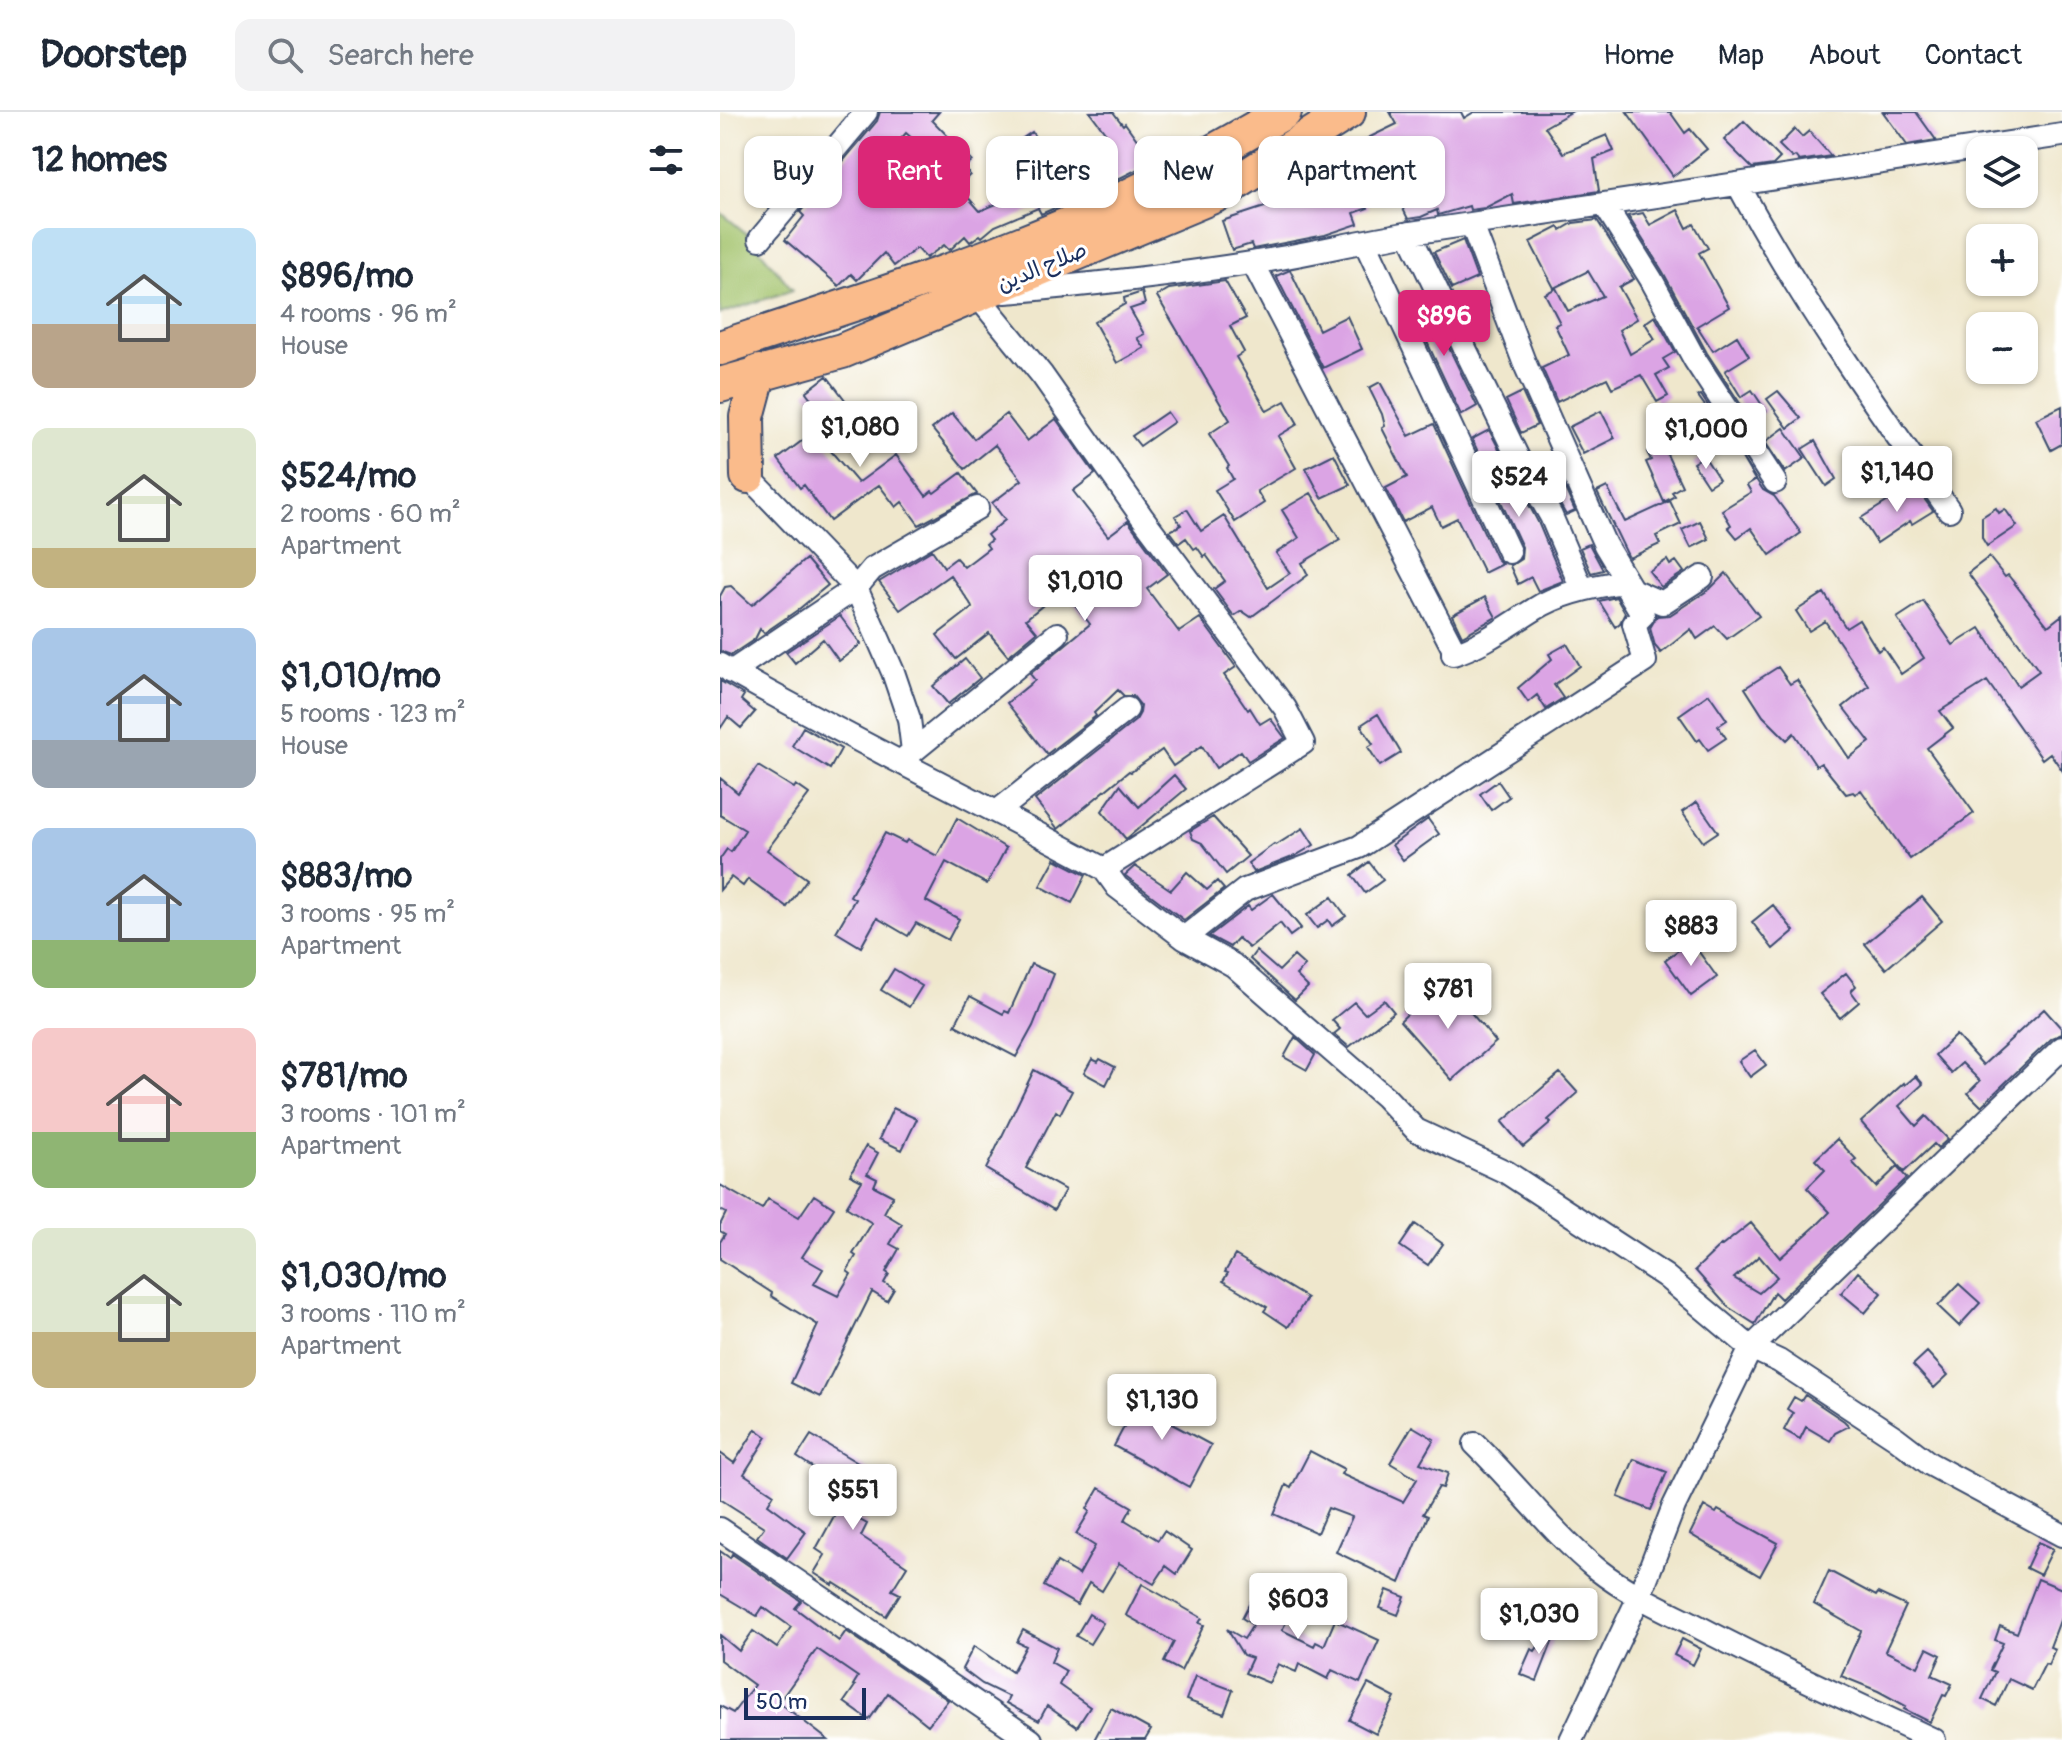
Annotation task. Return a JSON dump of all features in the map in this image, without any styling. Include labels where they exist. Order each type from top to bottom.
[{"type":"highway","name":"صلاح الدين","points":[[720,348],[882,296],[1070,224],[1177,172],[1284,112]]},
{"type":"highway","name":"صلاح الدين","points":[[720,385],[842,351],[1220,193],[1348,112]]},
{"type":"highway","points":[[748,476],[747,417],[759,372]]},
{"type":"highway","points":[[720,445],[748,476]]},
{"type":"street","points":[[760,239],[866,112]]},
{"type":"street","points":[[976,294],[1103,284],[1253,263],[1409,233],[1739,186],[2062,135]]},
{"type":"street","points":[[1739,186],[1844,356],[1949,510]]},
{"type":"street","points":[[1604,204],[1651,279],[1695,360],[1775,482]]},
{"type":"street","points":[[1472,225],[1524,362],[1605,545],[1632,590],[1662,603],[1702,577]]},
{"type":"street","points":[[1409,233],[1518,458],[1551,516],[1582,589]]},
{"type":"street","points":[[1365,242],[1509,552]]},
{"type":"street","points":[[1184,938],[1245,890],[1359,847],[1645,661],[1634,624],[1643,615],[1623,582],[1582,589],[1535,608],[1524,618],[1453,654],[1453,648],[1253,263]]},
{"type":"street","points":[[976,294],[1042,375],[1142,517],[1285,708],[1303,743],[1104,869]]},
{"type":"street","points":[[748,476],[856,588],[893,672],[909,719],[906,757]]},
{"type":"street","points":[[725,668],[856,588],[872,569],[977,508]]},
{"type":"street","points":[[906,757],[1057,634]]},
{"type":"street","points":[[725,668],[906,757],[1104,869],[1117,887],[1184,938],[1233,965],[1284,1013],[1385,1097],[1416,1130],[1506,1172],[1665,1276],[1751,1348],[1805,1378],[1930,1464],[2062,1535]]},
{"type":"street","points":[[998,811],[1127,709]]},
{"type":"street","points":[[1571,1740],[1639,1597],[1674,1506],[1751,1348],[2062,1048]]},
{"type":"street","points":[[1475,1444],[1511,1480],[1533,1508],[1614,1582],[1719,1638],[1934,1740]]},
{"type":"street","points":[[720,1529],[1031,1740]]},
{"type":"green space","points":[[720,212],[746,233],[793,290],[720,314]]},
{"type":"building","points":[[880,112],[939,112],[932,120],[948,136],[909,136],[906,133],[903,136],[864,136],[877,121]]},
{"type":"building","points":[[1090,112],[1113,112],[1134,136],[1134,171],[1118,179],[1118,136],[1108,136]]},
{"type":"building","points":[[1390,112],[1461,112],[1464,118],[1474,112],[1571,112],[1545,127],[1563,153],[1607,135],[1614,151],[1594,159],[1599,191],[1514,204],[1512,194],[1485,208],[1470,210],[1469,206],[1438,215],[1437,210],[1408,219],[1403,208],[1445,208],[1445,136],[1372,136],[1397,124]]},
{"type":"building","points":[[1627,112],[1670,112],[1685,133],[1690,129],[1707,149],[1673,176]]},
{"type":"building","points":[[1883,112],[1916,112],[1936,140],[1907,145]]},
{"type":"building","points":[[1744,121],[1780,158],[1773,165],[1752,168],[1724,140]]},
{"type":"building","points":[[1795,129],[1802,137],[1809,131],[1831,156],[1799,161],[1795,156],[1792,158],[1779,145]]},
{"type":"building","points":[[858,143],[858,208],[970,208],[970,200],[980,211],[987,208],[1038,208],[995,226],[970,242],[965,236],[949,250],[944,245],[926,258],[917,248],[894,266],[884,253],[857,280],[851,274],[839,286],[785,240],[804,216],[800,212],[803,208],[842,208],[842,162]]},
{"type":"building","points":[[1038,208],[1055,208],[1041,214]]},
{"type":"building","points":[[1262,208],[1368,208],[1354,213],[1358,224],[1325,235],[1253,249],[1251,244],[1232,250],[1222,221]]},
{"type":"building","points":[[1678,210],[1687,228],[1694,224],[1708,248],[1699,253],[1729,307],[1697,326],[1713,351],[1737,336],[1749,356],[1725,371],[1741,397],[1752,390],[1766,411],[1751,420],[1707,353],[1628,216],[1643,213],[1650,225]]},
{"type":"building","points":[[1597,220],[1634,279],[1619,287],[1637,319],[1619,330],[1630,354],[1655,339],[1645,323],[1655,316],[1675,352],[1663,359],[1669,368],[1656,375],[1668,396],[1657,402],[1641,375],[1612,388],[1607,378],[1557,402],[1542,368],[1569,355],[1555,325],[1560,323],[1545,294],[1556,288],[1568,311],[1603,296],[1588,271],[1554,288],[1530,242],[1559,227],[1561,230],[1573,223]]},
{"type":"building","points":[[1463,240],[1477,278],[1452,289],[1434,252]]},
{"type":"building","points":[[1290,270],[1319,330],[1347,316],[1362,349],[1323,368],[1276,276]]},
{"type":"building","points":[[1225,281],[1246,318],[1230,326],[1244,352],[1236,357],[1267,411],[1285,401],[1298,424],[1278,436],[1296,468],[1257,491],[1264,503],[1235,522],[1215,490],[1233,479],[1227,468],[1229,466],[1209,434],[1230,420],[1157,296],[1169,289]]},
{"type":"building","points":[[1142,292],[1145,304],[1130,309],[1144,334],[1137,338],[1144,348],[1117,363],[1094,322],[1125,304],[1124,298]]},
{"type":"building","points":[[1424,296],[1477,406],[1461,415],[1414,314],[1421,311],[1416,300]]},
{"type":"building","points":[[827,376],[858,417],[824,443],[858,483],[896,455],[926,496],[961,473],[977,494],[919,525],[902,502],[896,507],[879,485],[830,521],[804,485],[800,488],[778,459],[828,421],[806,392]]},
{"type":"building","points":[[1380,382],[1409,436],[1434,424],[1496,558],[1502,564],[1484,573],[1457,518],[1441,526],[1432,507],[1403,522],[1386,488],[1407,477],[1382,428],[1385,426],[1382,414],[1369,388]]},
{"type":"building","points":[[1778,391],[1801,418],[1788,428],[1767,399]]},
{"type":"building","points":[[1522,392],[1537,425],[1521,433],[1506,400]]},
{"type":"building","points":[[1701,395],[1724,430],[1721,432],[1712,418],[1678,437],[1671,425],[1705,406],[1698,396]]},
{"type":"building","points":[[2062,406],[2062,444],[2051,450],[2036,419]]},
{"type":"building","points":[[1601,411],[1615,438],[1583,454],[1569,427]]},
{"type":"building","points":[[1167,412],[1174,422],[1140,446],[1132,436]]},
{"type":"building","points":[[952,413],[974,439],[1006,414],[1027,441],[1056,419],[1095,474],[1073,491],[1108,536],[1128,521],[1167,574],[1147,589],[1179,632],[1200,618],[1236,667],[1224,675],[1248,710],[1250,708],[1260,724],[1270,718],[1285,738],[1248,761],[1241,751],[1216,768],[1202,746],[1173,766],[1162,750],[1129,771],[1058,829],[1035,800],[1136,720],[1141,706],[1133,696],[1124,696],[1118,690],[1094,713],[1096,716],[1047,754],[1007,703],[1035,680],[1030,674],[1090,624],[1063,589],[1026,619],[1037,632],[1008,656],[989,633],[956,659],[937,635],[972,608],[950,575],[900,610],[879,582],[932,550],[944,567],[956,558],[964,567],[989,548],[986,544],[991,540],[987,535],[1005,520],[992,503],[1022,480],[995,445],[965,469],[932,429]]},
{"type":"building","points":[[1784,428],[1805,458],[1785,472],[1765,442]]},
{"type":"building","points":[[1489,430],[1538,522],[1563,581],[1538,591],[1531,577],[1518,584],[1510,566],[1521,559],[1522,547],[1472,439]]},
{"type":"building","points":[[1815,441],[1836,479],[1826,486],[1802,449]]},
{"type":"building","points":[[1662,444],[1682,486],[1672,492],[1675,496],[1664,502],[1646,462],[1651,460],[1647,452]]},
{"type":"building","points":[[1539,453],[1544,463],[1552,459],[1575,511],[1566,515],[1533,456]]},
{"type":"building","points":[[1334,454],[1350,485],[1322,498],[1306,468]]},
{"type":"building","points":[[1704,456],[1719,479],[1708,486],[1693,463]]},
{"type":"building","points":[[1742,458],[1763,490],[1774,496],[1801,533],[1770,555],[1751,528],[1737,538],[1728,527],[1731,525],[1722,510],[1751,492],[1747,485],[1755,480]]},
{"type":"building","points":[[1914,485],[1933,511],[1912,524],[1910,521],[1877,543],[1861,518]]},
{"type":"building","points":[[1607,487],[1625,522],[1670,501],[1681,524],[1656,536],[1660,544],[1629,558],[1597,492]]},
{"type":"building","points":[[1311,493],[1340,540],[1302,563],[1308,575],[1251,617],[1242,611],[1234,616],[1214,589],[1225,581],[1206,555],[1204,557],[1197,547],[1194,549],[1186,538],[1179,543],[1170,531],[1181,525],[1175,516],[1187,509],[1201,531],[1224,516],[1268,588],[1290,573],[1276,553],[1299,538],[1282,510]]},
{"type":"building","points":[[1996,508],[1999,513],[2005,509],[2017,526],[1987,546],[1982,538],[1982,517]]},
{"type":"building","points":[[1700,521],[1709,539],[1691,548],[1682,530]]},
{"type":"building","points":[[1589,544],[1603,570],[1591,573],[1580,548]]},
{"type":"building","points":[[1989,557],[2005,577],[2008,575],[2048,626],[2062,615],[2062,770],[2050,753],[2042,759],[1987,681],[1940,711],[1953,728],[1927,748],[1974,813],[1910,859],[1861,790],[1846,794],[1821,763],[1816,766],[1794,733],[1787,740],[1763,716],[1745,688],[1778,667],[1790,684],[1797,680],[1849,758],[1870,742],[1843,707],[1869,686],[1825,621],[1809,631],[1796,611],[1824,593],[1846,628],[1859,620],[1878,651],[1883,647],[1901,674],[1924,658],[1897,618],[1923,601],[1953,645],[1980,628],[2018,686],[2039,671],[1968,573]]},
{"type":"building","points":[[806,559],[828,585],[764,633],[760,629],[755,639],[731,655],[720,651],[720,596],[725,587],[731,586],[752,605]]},
{"type":"building","points":[[1667,560],[1670,565],[1676,561],[1684,572],[1661,587],[1649,571]]},
{"type":"building","points":[[1726,573],[1759,616],[1727,639],[1715,626],[1697,639],[1691,629],[1661,653],[1655,646],[1650,628],[1657,616],[1670,615],[1710,589]]},
{"type":"building","points":[[1485,597],[1496,617],[1462,636],[1452,615]]},
{"type":"building","points":[[1616,597],[1625,613],[1615,627],[1599,601]]},
{"type":"building","points":[[840,616],[861,644],[839,661],[823,639],[795,663],[786,652]]},
{"type":"building","points":[[1567,644],[1580,666],[1554,685],[1563,698],[1546,709],[1537,695],[1528,702],[1518,688],[1552,659],[1549,654]]},
{"type":"building","points":[[965,659],[980,678],[948,704],[933,686]]},
{"type":"building","points":[[720,681],[744,695],[741,700],[755,712],[741,728],[728,717],[720,729]]},
{"type":"building","points":[[1709,694],[1727,720],[1718,726],[1726,738],[1708,750],[1700,739],[1697,741],[1679,715]]},
{"type":"building","points":[[1378,714],[1401,753],[1380,766],[1368,747],[1373,744],[1361,725]]},
{"type":"building","points":[[803,727],[841,749],[830,769],[792,746]]},
{"type":"building","points":[[758,766],[809,794],[767,850],[807,879],[787,907],[748,879],[743,886],[731,877],[720,890],[720,859],[727,849],[731,852],[745,830],[720,815],[720,778],[738,793]]},
{"type":"building","points":[[1174,775],[1186,789],[1126,839],[1102,811],[1120,785],[1139,807]]},
{"type":"building","points":[[1498,781],[1509,797],[1491,810],[1480,794]]},
{"type":"building","points":[[1697,802],[1718,832],[1703,842],[1682,812]]},
{"type":"building","points":[[1213,817],[1248,856],[1226,874],[1202,843],[1193,839],[1190,831]]},
{"type":"building","points":[[957,818],[1006,848],[987,884],[946,862],[926,901],[959,919],[948,940],[916,923],[908,936],[877,918],[861,947],[836,932],[855,899],[850,896],[885,833],[905,843],[907,840],[937,856]]},
{"type":"building","points":[[1428,819],[1439,834],[1403,860],[1392,845]]},
{"type":"building","points":[[1303,828],[1314,845],[1254,872],[1248,863]]},
{"type":"building","points":[[1055,859],[1086,875],[1072,903],[1040,886]]},
{"type":"building","points":[[1369,862],[1383,880],[1365,893],[1352,875]]},
{"type":"building","points":[[1135,866],[1171,890],[1187,872],[1207,890],[1217,881],[1224,889],[1184,920],[1125,875]]},
{"type":"building","points":[[1273,894],[1301,928],[1290,936],[1280,923],[1249,948],[1238,938],[1230,947],[1209,936],[1248,906],[1251,910]]},
{"type":"building","points":[[1332,897],[1346,916],[1332,926],[1328,920],[1317,928],[1307,915]]},
{"type":"building","points":[[1922,897],[1942,921],[1886,969],[1865,944]]},
{"type":"building","points":[[1773,905],[1794,931],[1773,949],[1752,922]]},
{"type":"building","points":[[1691,941],[1717,977],[1691,996],[1665,960]]},
{"type":"building","points":[[1256,951],[1279,971],[1294,956],[1305,966],[1296,975],[1308,987],[1295,1000],[1250,959]]},
{"type":"building","points":[[1031,964],[1054,974],[1033,1026],[1016,1057],[955,1025],[970,996],[1003,1014],[1005,1011],[1009,1013]]},
{"type":"building","points":[[894,969],[922,986],[909,1007],[881,990]]},
{"type":"building","points":[[1846,973],[1856,986],[1851,991],[1859,1002],[1840,1018],[1820,994]]},
{"type":"building","points":[[1443,980],[1496,1042],[1452,1080],[1400,1021]]},
{"type":"building","points":[[1384,1000],[1394,1012],[1349,1047],[1334,1034],[1340,1029],[1332,1020],[1354,1002],[1365,1014]]},
{"type":"building","points":[[2044,1009],[2062,1029],[2062,1034],[2052,1038],[1981,1106],[1968,1093],[1980,1081],[1962,1063],[1951,1073],[1935,1055],[1956,1035],[1983,1065]]},
{"type":"building","points":[[1295,1037],[1315,1055],[1307,1070],[1284,1057]]},
{"type":"building","points":[[1755,1050],[1766,1065],[1750,1077],[1739,1061]]},
{"type":"building","points":[[1092,1059],[1098,1062],[1100,1059],[1115,1067],[1106,1085],[1084,1073]]},
{"type":"building","points":[[1034,1070],[1072,1091],[1060,1114],[1056,1111],[1026,1168],[1065,1190],[1054,1210],[986,1169]]},
{"type":"building","points":[[1560,1073],[1578,1093],[1548,1120],[1551,1123],[1523,1147],[1502,1122]]},
{"type":"building","points":[[1916,1076],[1923,1084],[1899,1106],[1916,1126],[1926,1116],[1948,1139],[1938,1148],[1934,1144],[1904,1172],[1861,1122]]},
{"type":"building","points":[[893,1108],[917,1119],[902,1150],[879,1139]]},
{"type":"building","points":[[1837,1139],[1856,1159],[1852,1162],[1876,1187],[1897,1167],[1907,1178],[1781,1299],[1774,1292],[1755,1324],[1728,1307],[1695,1270],[1721,1245],[1751,1223],[1780,1258],[1819,1223],[1830,1212],[1807,1188],[1825,1170],[1815,1160]],"holes":[[[1759,1256],[1777,1277],[1759,1293],[1734,1278]]]},
{"type":"building","points":[[866,1146],[878,1153],[867,1174],[877,1179],[874,1186],[893,1196],[884,1213],[902,1224],[890,1244],[899,1249],[886,1272],[889,1274],[884,1283],[894,1289],[887,1301],[872,1292],[820,1397],[791,1383],[818,1325],[720,1259],[720,1242],[725,1234],[720,1231],[720,1225],[726,1213],[720,1210],[720,1185],[762,1209],[768,1199],[799,1217],[814,1195],[834,1208],[802,1257],[823,1269],[814,1284],[838,1296],[851,1274],[847,1271],[856,1256],[853,1254],[872,1223],[846,1207],[862,1181],[850,1175]]},
{"type":"building","points":[[1415,1224],[1443,1244],[1428,1265],[1400,1246]]},
{"type":"building","points":[[1235,1255],[1307,1298],[1288,1327],[1264,1311],[1267,1307],[1223,1281]]},
{"type":"building","points":[[1858,1272],[1882,1293],[1865,1313],[1841,1293]]},
{"type":"building","points":[[1959,1284],[1980,1303],[1959,1326],[1938,1306]]},
{"type":"building","points":[[1927,1352],[1948,1375],[1934,1388],[1913,1365]]},
{"type":"building","points":[[1805,1395],[1849,1426],[1835,1433],[1830,1441],[1806,1427],[1800,1439],[1784,1430],[1793,1413],[1787,1409],[1794,1397],[1801,1401]]},
{"type":"building","points":[[1156,1396],[1178,1410],[1170,1423],[1211,1445],[1189,1487],[1114,1446],[1136,1404],[1147,1410]]},
{"type":"building","points":[[1412,1426],[1434,1439],[1420,1463],[1448,1473],[1443,1488],[1439,1487],[1423,1514],[1428,1516],[1400,1583],[1336,1552],[1352,1517],[1328,1508],[1317,1533],[1274,1514],[1286,1485],[1291,1488],[1310,1451],[1344,1469],[1341,1474],[1403,1502],[1417,1479],[1390,1463]]},
{"type":"building","points":[[756,1429],[767,1437],[744,1474],[774,1494],[768,1504],[806,1532],[787,1558],[757,1537],[764,1527],[720,1499],[720,1453],[734,1463]]},
{"type":"building","points":[[811,1435],[883,1478],[858,1519],[867,1524],[861,1536],[907,1566],[892,1590],[900,1594],[886,1616],[814,1573],[825,1555],[816,1549],[846,1489],[797,1457]]},
{"type":"building","points":[[1634,1459],[1667,1472],[1651,1510],[1618,1497]]},
{"type":"building","points":[[1099,1488],[1132,1507],[1125,1520],[1158,1540],[1164,1531],[1192,1550],[1177,1574],[1166,1566],[1154,1584],[1119,1563],[1102,1591],[1089,1583],[1077,1605],[1044,1586],[1057,1562],[1079,1575],[1095,1546],[1076,1534]]},
{"type":"building","points":[[1704,1506],[1716,1513],[1718,1510],[1778,1543],[1760,1576],[1690,1534]]},
{"type":"building","points":[[2038,1542],[2053,1549],[2040,1575],[2026,1568]]},
{"type":"building","points":[[720,1551],[730,1558],[732,1554],[801,1601],[795,1608],[839,1641],[846,1631],[948,1700],[928,1725],[888,1693],[869,1720],[844,1702],[858,1677],[817,1649],[779,1702],[828,1740],[720,1740],[720,1706],[733,1713],[754,1685],[720,1660],[720,1635],[739,1651],[753,1631],[777,1648],[791,1627],[763,1607],[757,1616],[720,1594]]},
{"type":"building","points":[[1829,1571],[1876,1596],[1878,1593],[1906,1606],[1885,1651],[1918,1667],[1927,1648],[1941,1655],[1932,1675],[1952,1684],[1930,1722],[1878,1691],[1841,1676],[1861,1631],[1814,1604]]},
{"type":"building","points":[[1264,1576],[1299,1598],[1282,1630],[1314,1646],[1316,1642],[1324,1646],[1335,1620],[1379,1640],[1360,1683],[1332,1670],[1328,1679],[1299,1664],[1296,1672],[1278,1664],[1269,1683],[1245,1673],[1252,1658],[1243,1655],[1227,1629],[1244,1639],[1253,1625],[1242,1618]]},
{"type":"building","points":[[2038,1579],[2062,1589],[2062,1615],[2050,1647],[2055,1649],[2032,1690],[2009,1679],[1996,1706],[1982,1699],[1995,1672],[1990,1670],[2003,1643],[1995,1640],[2000,1626],[2017,1633]]},
{"type":"building","points":[[1142,1584],[1202,1618],[1199,1623],[1204,1625],[1181,1671],[1164,1662],[1174,1642],[1126,1615]]},
{"type":"building","points":[[1387,1590],[1405,1597],[1398,1615],[1380,1608]]},
{"type":"building","points":[[1089,1614],[1103,1623],[1090,1644],[1076,1636]]},
{"type":"building","points":[[1553,1625],[1558,1627],[1537,1681],[1520,1674],[1531,1649],[1535,1651]]},
{"type":"building","points":[[1023,1630],[1057,1648],[1051,1662],[1066,1671],[1059,1685],[1090,1707],[1077,1727],[1047,1706],[1039,1721],[1006,1703],[1009,1697],[982,1684],[962,1669],[974,1646],[1012,1672],[1026,1646],[1017,1642]]},
{"type":"building","points":[[1682,1639],[1701,1649],[1693,1665],[1674,1655]]},
{"type":"building","points":[[1195,1676],[1233,1690],[1224,1714],[1186,1700]]},
{"type":"building","points":[[1368,1684],[1395,1698],[1376,1734],[1349,1720]]},
{"type":"building","points":[[1111,1708],[1151,1730],[1145,1740],[1094,1740]]}]
